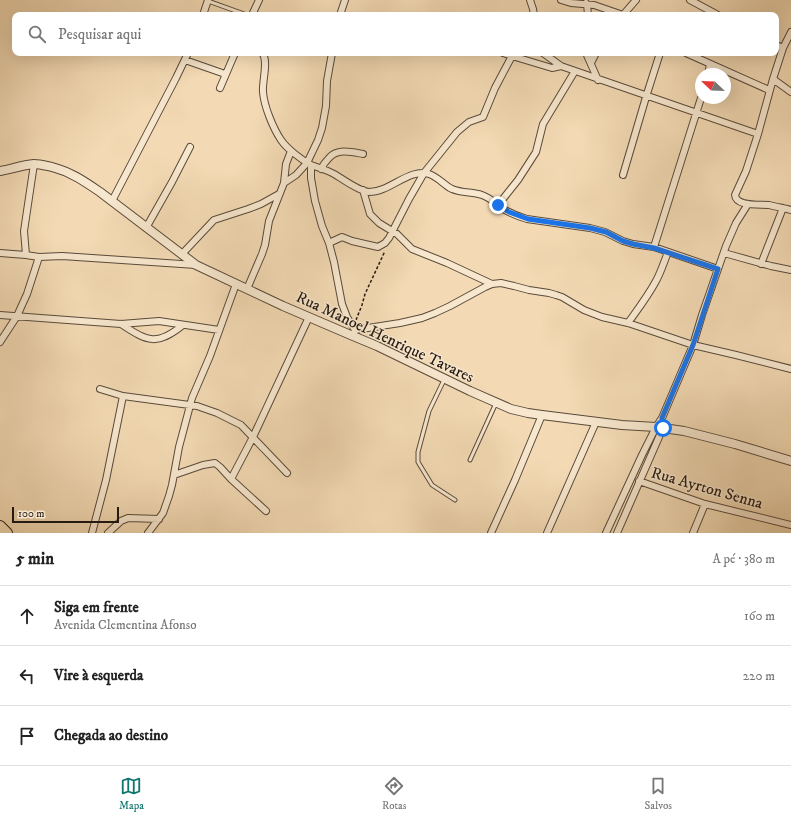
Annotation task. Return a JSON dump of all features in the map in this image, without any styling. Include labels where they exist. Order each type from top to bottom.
[{"type":"main road","points":[[0,526],[7,533]]},
{"type":"street","points":[[204,12],[208,0]]},
{"type":"street","points":[[253,12],[259,0]]},
{"type":"street","points":[[341,12],[345,0]]},
{"type":"street","points":[[530,0],[533,12]]},
{"type":"street","points":[[561,0],[585,2],[614,12]]},
{"type":"street","points":[[626,12],[636,0]]},
{"type":"street","points":[[690,0],[712,12]]},
{"type":"street","points":[[585,2],[587,12]]},
{"type":"street","points":[[791,33],[783,48],[769,90],[758,134],[746,171],[735,195],[737,200],[743,203],[767,205],[791,210]]},
{"type":"street","points":[[779,46],[783,48]]},
{"type":"street","points":[[112,201],[165,101],[187,56]]},
{"type":"street","points":[[220,88],[233,56]]},
{"type":"street","points":[[264,56],[263,92],[272,124],[281,140],[291,151],[309,164],[333,174],[350,184],[368,192],[381,189],[418,173],[424,173],[435,177],[452,189],[482,196],[509,212],[528,219],[590,228],[606,232],[623,241],[668,252],[718,269]]},
{"type":"street","points":[[331,56],[322,128],[309,164],[315,201],[334,262],[342,304],[354,331],[422,318],[436,313],[492,284],[501,283],[556,295],[584,310],[608,319],[628,323],[693,345],[744,356],[791,369]]},
{"type":"street","points":[[329,243],[342,237],[378,248],[389,238],[424,173],[457,132],[469,122],[483,117],[494,88],[512,56],[552,68],[561,66]]},
{"type":"street","points":[[547,56],[561,66],[598,80],[758,134]]},
{"type":"street","points":[[588,56],[598,80]]},
{"type":"street","points":[[591,63],[594,56]]},
{"type":"street","points":[[623,175],[659,56]]},
{"type":"street","points":[[693,56],[769,90]]},
{"type":"street","points":[[185,60],[225,74]]},
{"type":"street","points":[[709,68],[710,64]]},
{"type":"street","points":[[498,205],[518,180],[536,152],[543,124],[575,71]]},
{"type":"street","points":[[773,79],[791,92]]},
{"type":"street","points":[[654,248],[700,104]]},
{"type":"street","points":[[146,228],[190,147]]},
{"type":"street","points":[[246,289],[265,245],[269,221],[284,183],[286,164],[291,151]]},
{"type":"street","points":[[321,169],[329,157],[335,153],[349,152],[364,154]]},
{"type":"street","points":[[26,255],[24,231],[34,164]]},
{"type":"street","name":"Rua Manoel Henrique Tavares","points":[[0,171],[34,164],[71,173],[112,201],[196,265],[309,317],[354,331],[377,346],[511,409],[528,413],[596,422],[660,427],[684,431],[791,461]]},
{"type":"street","points":[[284,183],[309,164]]},
{"type":"street","points":[[363,190],[370,214],[379,223],[397,234],[412,249],[454,266],[492,284]]},
{"type":"street","points":[[182,254],[214,220],[261,204],[279,194]]},
{"type":"street","points":[[617,533],[640,481],[662,418],[693,345],[724,253],[736,223],[748,204]]},
{"type":"street","points":[[761,264],[783,208]]},
{"type":"street","points":[[628,323],[642,305],[657,279],[668,252]]},
{"type":"street","points":[[0,253],[39,257],[62,256],[196,265]]},
{"type":"street","points":[[724,253],[761,264],[791,270]]},
{"type":"street","points":[[0,342],[17,316],[39,257]]},
{"type":"street","points":[[148,533],[163,513],[169,496],[179,447],[192,398],[210,356],[236,284]]},
{"type":"street","points":[[0,315],[121,324],[159,321],[219,330]]},
{"type":"street","points":[[231,479],[253,437],[309,317]]},
{"type":"street","points":[[121,324],[136,334],[147,339],[156,340],[168,335],[184,325]]},
{"type":"street","points":[[100,390],[123,396],[206,408],[241,425],[287,473]]},
{"type":"street","points":[[92,533],[106,480],[123,396]]},
{"type":"street","points":[[491,533],[542,415]]},
{"type":"street","points":[[547,533],[596,422]]},
{"type":"street","points":[[606,533],[660,427]]},
{"type":"street","points":[[174,475],[212,463],[217,464],[266,511]]},
{"type":"street","name":"Rua Ayrton Senna","points":[[640,481],[705,504],[791,524]]},
{"type":"street","points":[[693,533],[705,504]]},
{"type":"street","points":[[108,533],[121,521],[128,518],[159,519]]},
{"type":"lane","points":[[208,0],[239,12]]},
{"type":"lane","points":[[445,379],[429,411],[418,452],[418,462],[432,485],[455,500]]},
{"type":"lane","points":[[470,460],[496,403]]},
{"type":"path","points":[[354,331],[365,294],[385,251],[384,243]]},
{"type":"route","points":[[498,205],[504,210],[520,217],[606,232],[623,241],[654,248],[718,269],[693,345],[662,418],[663,428]]}]
